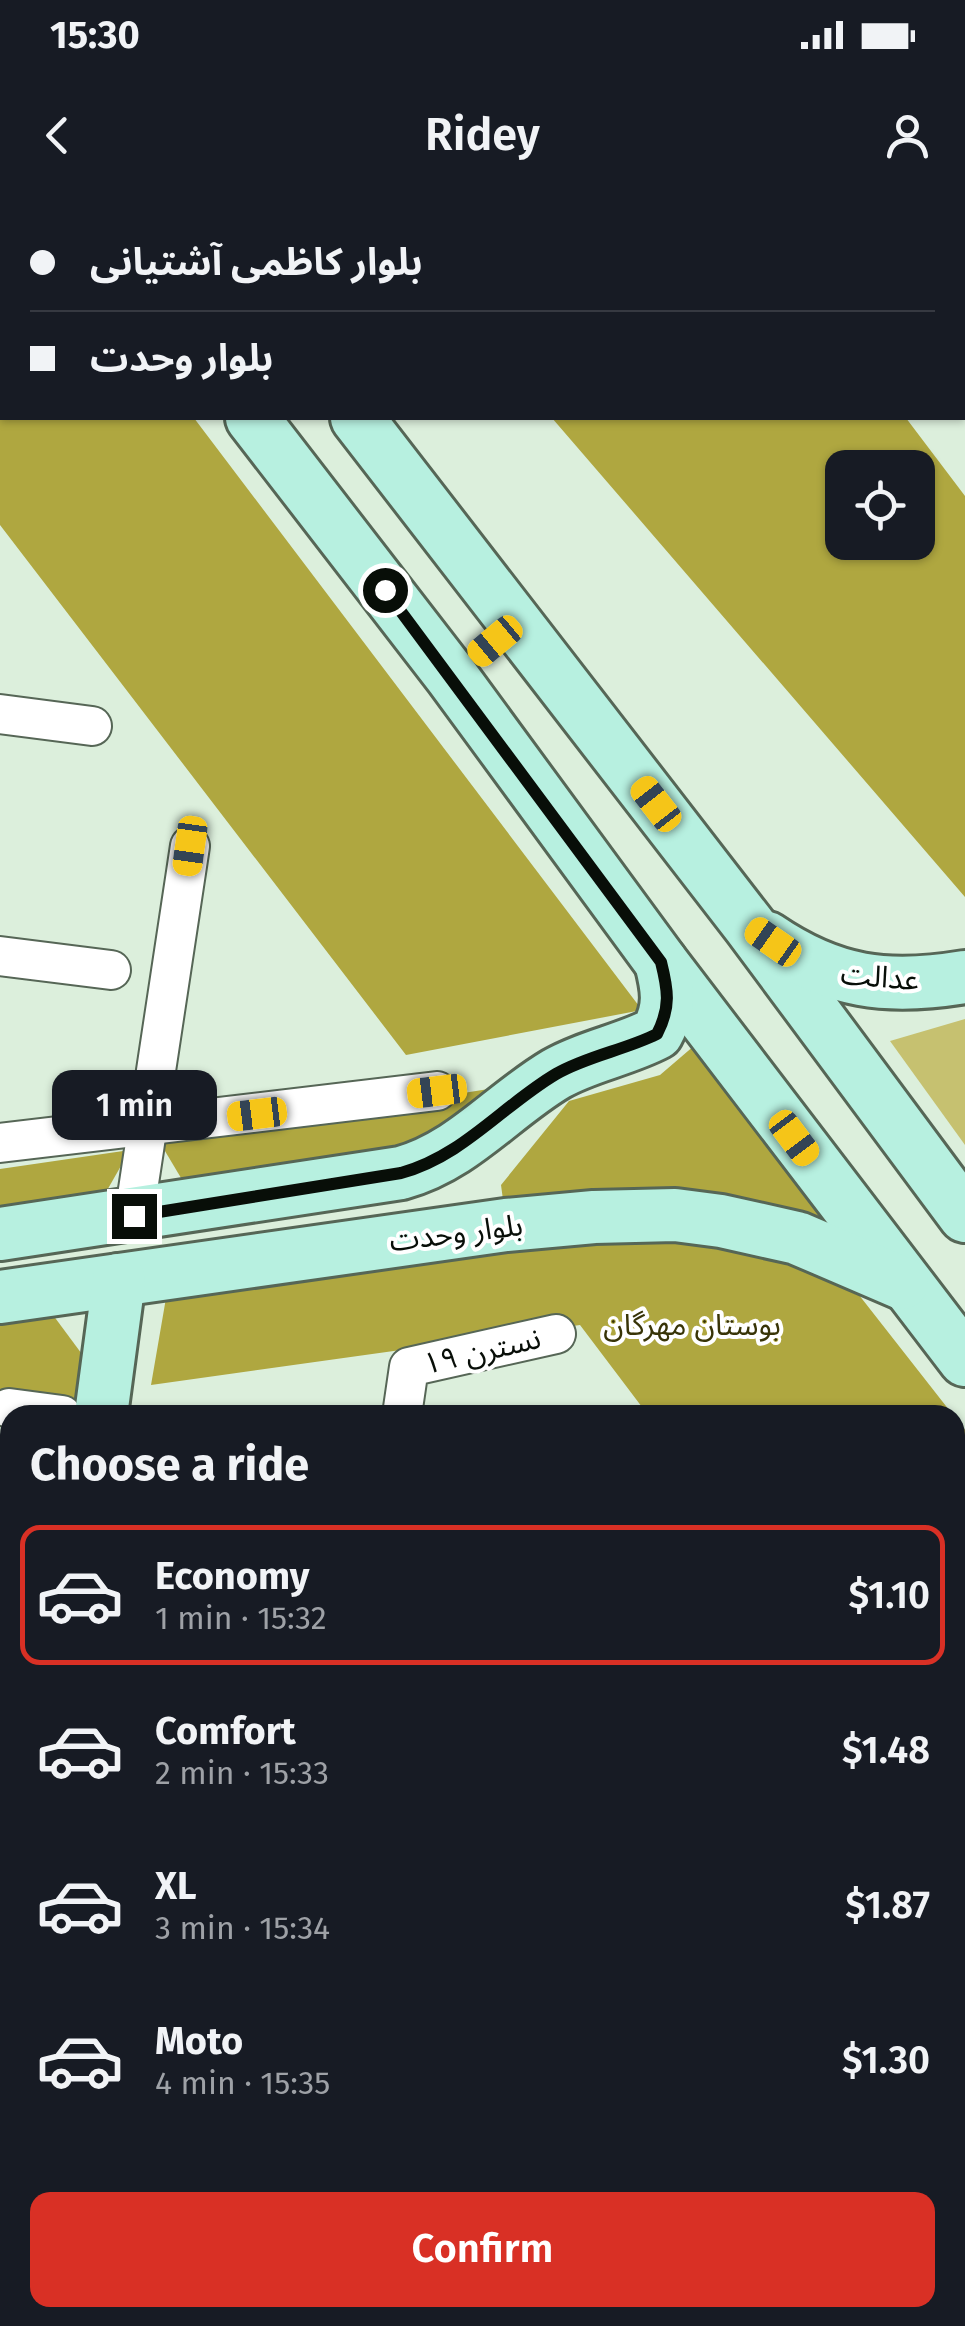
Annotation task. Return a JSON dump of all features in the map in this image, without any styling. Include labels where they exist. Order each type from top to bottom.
[{"type":"main road","points":[[254,420],[452,677],[661,962],[965,1360]]},
{"type":"main road","points":[[359,420],[749,925],[965,1216]]},
{"type":"main road","points":[[452,677],[516,624]]},
{"type":"main road","name":"عدالت","points":[[749,925],[797,958],[826,972],[908,983],[965,977]]},
{"type":"main road","points":[[0,1234],[134,1216],[425,1166],[467,1142],[558,1073],[657,1034],[667,1014],[669,994],[661,962]]},
{"type":"main road","name":"بلوار وحدت","points":[[0,1296],[506,1224],[594,1217],[675,1216],[721,1221],[798,1238],[905,1284]]},
{"type":"main road","points":[[102,1405],[119,1280]]},
{"type":"street","points":[[0,714],[92,726]]},
{"type":"street","points":[[134,1216],[190,846]]},
{"type":"street","points":[[0,956],[111,970]]},
{"type":"street","points":[[0,1144],[437,1091]]},
{"type":"street","name":"نسترن ۱۹","points":[[403,1405],[409,1367],[556,1334]]},
{"type":"shaded area","points":[[965,1019],[965,1145],[890,1041]]},
{"type":"green space","points":[[0,420],[196,420],[642,1010],[406,1055],[0,525]]},
{"type":"green space","points":[[554,420],[908,420],[930,450],[825,450],[825,560],[935,560],[935,456],[965,496],[965,897]]},
{"type":"green space","points":[[695,1045],[836,1227],[738,1197],[672,1191],[504,1207],[501,1185],[569,1101],[660,1075]]},
{"type":"green space","points":[[495,1088],[399,1157],[187,1188],[159,1141]]},
{"type":"green space","points":[[130,1150],[97,1208],[0,1222],[0,1169]]},
{"type":"green space","name":"بوستان مهرگان","points":[[658,1233],[820,1267],[859,1295],[945,1405],[640,1405],[580,1325],[151,1385],[166,1298]]},
{"type":"green space","points":[[53,1315],[90,1365],[84,1405],[0,1405],[0,1323]]},
{"type":"route","points":[[134,1216],[425,1166],[467,1142],[558,1073],[657,1034],[667,1014],[669,994],[661,962],[385,590]]}]
